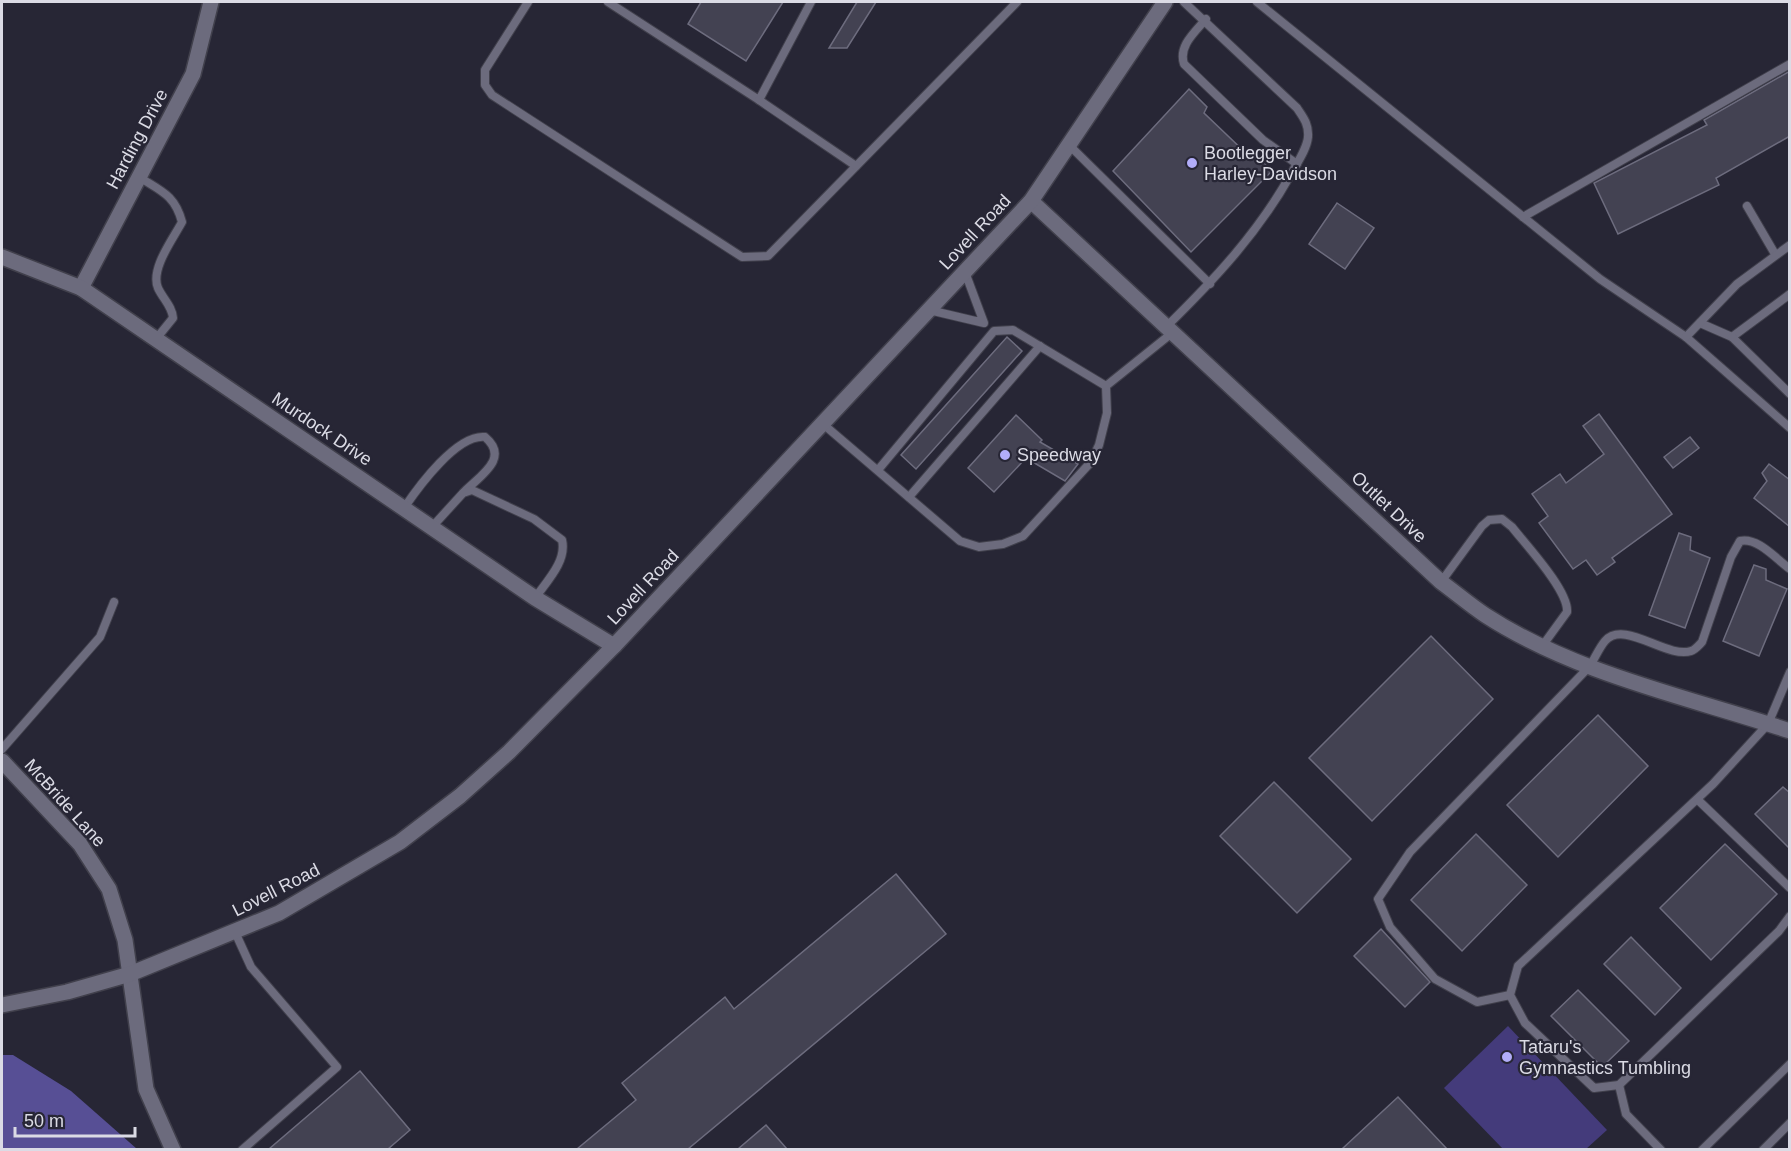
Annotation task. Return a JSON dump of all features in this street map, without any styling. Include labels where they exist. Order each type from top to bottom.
[{"type":"main road","name":"Harding Drive","points":[[81,288],[193,74],[211,2]]},
{"type":"main road","name":"Lovell Road","points":[[2,1005],[67,992],[130,974],[279,913],[338,880],[409,835],[460,796],[509,752],[614,646],[1031,201],[1165,2]]},
{"type":"main road","name":"Outlet Drive","points":[[1031,201],[1441,582],[1486,615],[1543,645],[1590,666],[1790,731]]},
{"type":"main road","name":"Murdock Drive","points":[[2,257],[81,288],[535,598],[614,646]]},
{"type":"main road","name":"McBride Lane","points":[[2,761],[80,844],[109,889],[125,940],[146,1089],[173,1149]]},
{"type":"lane","points":[[528,2],[486,70],[485,85],[492,95],[742,257],[768,256],[1017,2]]},
{"type":"lane","points":[[608,2],[856,166]]},
{"type":"lane","points":[[759,100],[812,2]]},
{"type":"lane","points":[[1106,386],[1169,330],[1248,240],[1297,164],[1308,137],[1307,121],[1297,108],[1206,19],[1185,2]]},
{"type":"lane","points":[[1257,2],[1600,279],[1686,337],[1788,422]]},
{"type":"lane","points":[[1206,19],[1183,48],[1181,56],[1184,64],[1263,140],[1297,164]]},
{"type":"lane","points":[[1523,218],[1790,64]]},
{"type":"lane","points":[[1069,145],[1208,287]]},
{"type":"lane","points":[[139,177],[170,196],[178,207],[182,222],[157,271],[156,282],[172,310],[173,318],[156,339]]},
{"type":"lane","points":[[1747,206],[1774,254]]},
{"type":"lane","points":[[1686,337],[1737,284],[1774,254],[1790,245]]},
{"type":"lane","points":[[965,272],[984,323]]},
{"type":"lane","points":[[1732,337],[1790,294]]},
{"type":"lane","points":[[930,310],[984,323],[994,331],[1013,330],[1106,386]]},
{"type":"lane","points":[[1701,323],[1732,337],[1790,394]]},
{"type":"lane","points":[[878,470],[994,331]]},
{"type":"lane","points":[[909,497],[1040,346]]},
{"type":"lane","points":[[824,424],[960,541],[979,547],[1003,544],[1023,536],[1091,462],[1099,445],[1107,413],[1106,386]]},
{"type":"lane","points":[[404,508],[426,478],[462,444],[470,437],[485,437],[494,445],[497,452],[493,462],[432,527]]},
{"type":"lane","points":[[463,493],[472,490],[482,493],[534,519],[562,540],[564,549],[558,565],[535,598]]},
{"type":"lane","points":[[1441,582],[1482,526],[1489,520],[1502,519],[1512,527],[1561,592],[1568,605],[1567,612],[1543,645]]},
{"type":"lane","points":[[1510,995],[1477,1002],[1436,979],[1390,927],[1378,899],[1410,852],[1590,666],[1606,640],[1616,634],[1630,636],[1679,652],[1692,651],[1702,642],[1731,557],[1740,542],[1746,540],[1760,546],[1790,569]]},
{"type":"lane","points":[[2,749],[100,637],[114,602]]},
{"type":"lane","points":[[1790,672],[1768,724],[1698,800],[1518,966],[1510,995],[1525,1023],[1594,1088],[1618,1085],[1779,932],[1790,916]]},
{"type":"lane","points":[[1698,800],[1790,888]]},
{"type":"lane","points":[[236,932],[251,967],[337,1067],[242,1149]]},
{"type":"lane","points":[[1702,1149],[1790,1064]]},
{"type":"lane","points":[[1618,1085],[1626,1114],[1661,1149]]},
{"type":"lane","points":[[1763,1149],[1790,1123]]},
{"type":"shaded area","name":"Tataru's Gymnastics Tumbling","points":[[1508,1026],[1607,1130],[1586,1149],[1503,1149],[1444,1088]]},
{"type":"shaded area","points":[[2,1055],[13,1055],[71,1091],[137,1149],[2,1149]]},
{"type":"building","points":[[701,2],[783,2],[746,61],[688,24]]},
{"type":"building","points":[[857,2],[876,2],[847,48],[829,48]]},
{"type":"building","points":[[1790,71],[1790,136],[1716,178],[1719,185],[1618,234],[1594,183],[1707,125],[1704,120]]},
{"type":"building","name":"Bootlegger Harley-Davidson","points":[[1189,89],[1207,107],[1204,113],[1249,156],[1253,152],[1272,171],[1191,252],[1113,171]]},
{"type":"building","points":[[1337,203],[1374,228],[1345,269],[1309,244]]},
{"type":"building","points":[[1007,337],[1022,351],[916,469],[901,455]]},
{"type":"building","points":[[1599,414],[1672,514],[1612,558],[1615,562],[1597,575],[1586,560],[1573,569],[1539,523],[1548,516],[1532,494],[1560,474],[1566,483],[1604,454],[1583,426]]},
{"type":"building","points":[[1016,415],[1042,440],[1040,442],[1078,464],[1065,481],[1026,458],[994,492],[968,468]]},
{"type":"building","points":[[1690,437],[1699,448],[1673,468],[1664,457]]},
{"type":"building","points":[[1769,464],[1790,480],[1790,527],[1754,498],[1767,481],[1762,473]]},
{"type":"building","points":[[1679,533],[1691,537],[1690,550],[1710,558],[1685,628],[1649,615]]},
{"type":"building","points":[[1754,565],[1766,569],[1766,580],[1787,589],[1759,656],[1723,641]]},
{"type":"building","points":[[1431,636],[1493,699],[1372,821],[1309,758]]},
{"type":"building","points":[[1598,715],[1648,766],[1558,857],[1507,805]]},
{"type":"building","points":[[1274,782],[1351,859],[1297,913],[1220,836]]},
{"type":"building","points":[[1783,787],[1790,793],[1790,849],[1755,814]]},
{"type":"building","points":[[1476,834],[1527,885],[1462,951],[1411,900]]},
{"type":"building","points":[[1725,844],[1777,894],[1711,960],[1660,908]]},
{"type":"building","points":[[896,874],[946,934],[688,1149],[577,1149],[636,1100],[622,1083],[725,997],[734,1009]]},
{"type":"building","points":[[1381,929],[1430,982],[1405,1007],[1354,956]]},
{"type":"building","points":[[1631,937],[1681,988],[1655,1015],[1604,964]]},
{"type":"building","points":[[1578,990],[1629,1041],[1602,1067],[1551,1016]]},
{"type":"building","points":[[360,1071],[410,1130],[388,1149],[269,1149]]},
{"type":"building","points":[[1398,1097],[1447,1149],[1342,1149]]},
{"type":"building","points":[[766,1125],[787,1149],[738,1149]]},
{"type":"place","name":"Bootlegger Harley-Davidson","points":[[1192,163]]},
{"type":"place","name":"Speedway","points":[[1005,455]]},
{"type":"place","name":"Tataru's Gymnastics Tumbling","points":[[1507,1057]]}]
